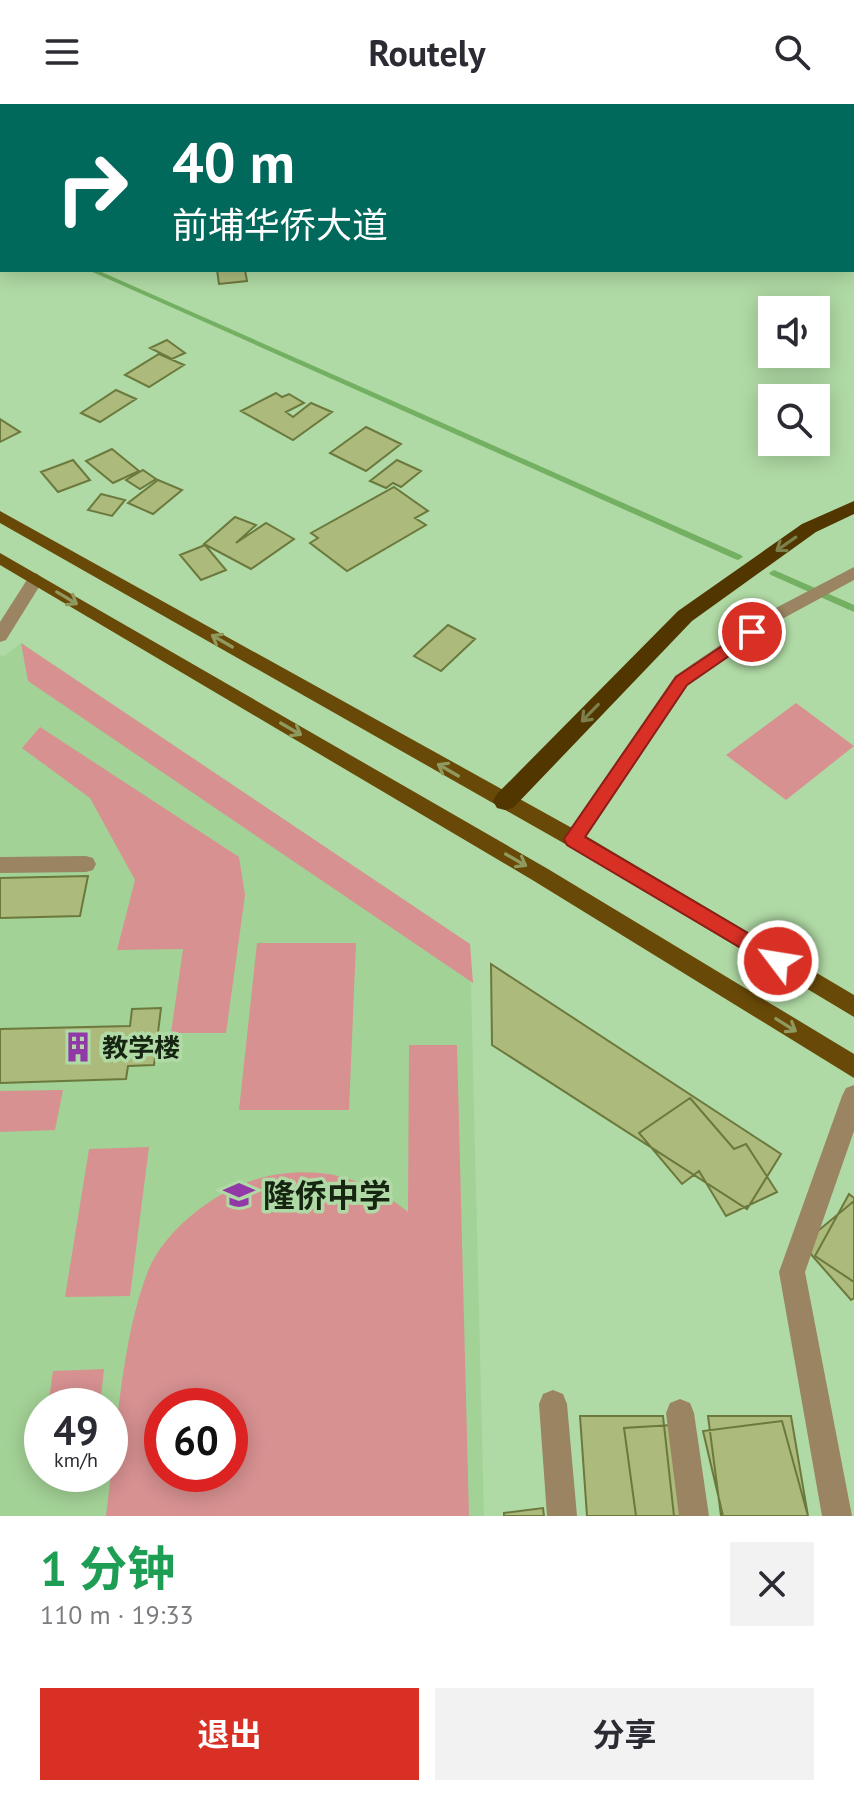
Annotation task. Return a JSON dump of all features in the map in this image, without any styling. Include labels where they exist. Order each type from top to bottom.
[{"type":"highway","points":[[505,801],[685,616],[809,528],[854,507]]},
{"type":"main road","points":[[0,516],[574,839],[854,1007]]},
{"type":"main road","points":[[0,558],[541,875],[854,1067]]},
{"type":"street","points":[[574,839],[681,681],[776,615],[854,573]]},
{"type":"street","points":[[0,636],[36,579]]},
{"type":"street","points":[[0,865],[86,864]]},
{"type":"street","points":[[837,1516],[792,1272],[854,1096]]},
{"type":"street","points":[[553,1404],[562,1516]]},
{"type":"street","points":[[680,1413],[694,1516]]},
{"type":"shaded area","name":"隆侨中学","points":[[21,643],[470,944],[484,1516],[0,1516],[0,655],[4,656]]},
{"type":"shaded area","points":[[21,643],[470,944],[473,983],[28,681]]},
{"type":"shaded area","points":[[796,703],[854,746],[786,800],[726,755]]},
{"type":"shaded area","points":[[40,727],[239,857],[245,895],[226,1033],[171,1033],[183,949],[117,950],[135,880],[90,798],[22,748]]},
{"type":"shaded area","points":[[257,943],[356,943],[349,1110],[239,1110]]},
{"type":"shaded area","points":[[409,1045],[457,1045],[469,1516],[106,1516],[109,1492],[128,1492],[128,1388],[121,1388],[131,1328],[148,1271],[170,1236],[185,1221],[222,1195],[241,1185],[280,1174],[332,1175],[364,1185],[408,1212]]},
{"type":"shaded area","points":[[63,1090],[55,1130],[0,1132],[0,1091]]},
{"type":"shaded area","points":[[149,1147],[130,1296],[65,1297],[89,1149]]},
{"type":"shaded area","points":[[104,1369],[102,1388],[51,1388],[53,1371]]},
{"type":"building","points":[[217,272],[245,272],[247,281],[219,284]]},
{"type":"building","points":[[167,340],[185,353],[172,359],[150,348]]},
{"type":"building","points":[[159,354],[184,365],[149,387],[125,375]]},
{"type":"building","points":[[116,390],[136,399],[100,422],[81,413]]},
{"type":"building","points":[[276,393],[282,397],[289,394],[304,403],[286,412],[293,417],[311,403],[332,412],[293,440],[241,411]]},
{"type":"building","points":[[0,419],[20,432],[0,442]]},
{"type":"building","points":[[366,427],[401,444],[366,471],[330,453]]},
{"type":"building","points":[[112,449],[139,471],[113,483],[86,461]]},
{"type":"building","points":[[73,460],[90,480],[58,492],[41,472]]},
{"type":"building","points":[[397,460],[421,471],[401,487],[393,483],[386,488],[370,481]]},
{"type":"building","points":[[143,470],[156,479],[140,489],[126,480]]},
{"type":"building","points":[[158,480],[182,490],[153,514],[128,503]]},
{"type":"building","points":[[394,487],[428,511],[415,518],[426,525],[347,571],[310,543],[318,538],[311,533]]},
{"type":"building","points":[[101,494],[125,500],[112,516],[88,510]]},
{"type":"building","points":[[235,517],[256,525],[236,543],[266,523],[294,539],[251,569],[204,544]]},
{"type":"building","points":[[205,545],[226,570],[201,580],[180,555]]},
{"type":"building","points":[[448,625],[475,639],[441,671],[414,656]]},
{"type":"building","points":[[88,876],[80,916],[0,918],[0,878]]},
{"type":"building","points":[[491,964],[781,1154],[747,1209],[492,1045]]},
{"type":"building","name":"教学楼","points":[[161,1008],[154,1065],[128,1066],[126,1079],[0,1083],[0,1029],[130,1026],[132,1009]]},
{"type":"building","points":[[690,1098],[734,1149],[746,1144],[777,1192],[726,1216],[699,1171],[682,1184],[639,1133]]},
{"type":"building","points":[[849,1194],[854,1198],[854,1282],[815,1256]]},
{"type":"building","points":[[854,1201],[854,1298],[851,1300],[802,1244]]},
{"type":"building","points":[[580,1416],[663,1416],[674,1516],[587,1516]]},
{"type":"building","points":[[708,1416],[791,1416],[808,1516],[721,1516]]},
{"type":"building","points":[[782,1421],[808,1516],[723,1516],[703,1431]]},
{"type":"building","points":[[672,1425],[687,1516],[636,1516],[624,1428]]},
{"type":"building","points":[[543,1508],[544,1516],[504,1516],[504,1513]]},
{"type":"waterway","points":[[96,272],[738,557]]},
{"type":"waterway","points":[[774,573],[854,609]]},
{"type":"place","name":"教学楼","points":[[78,1047]]},
{"type":"place","name":"隆侨中学","points":[[239,1195]]},
{"type":"route","points":[[752,632],[681,681],[574,839],[778,961]]}]
